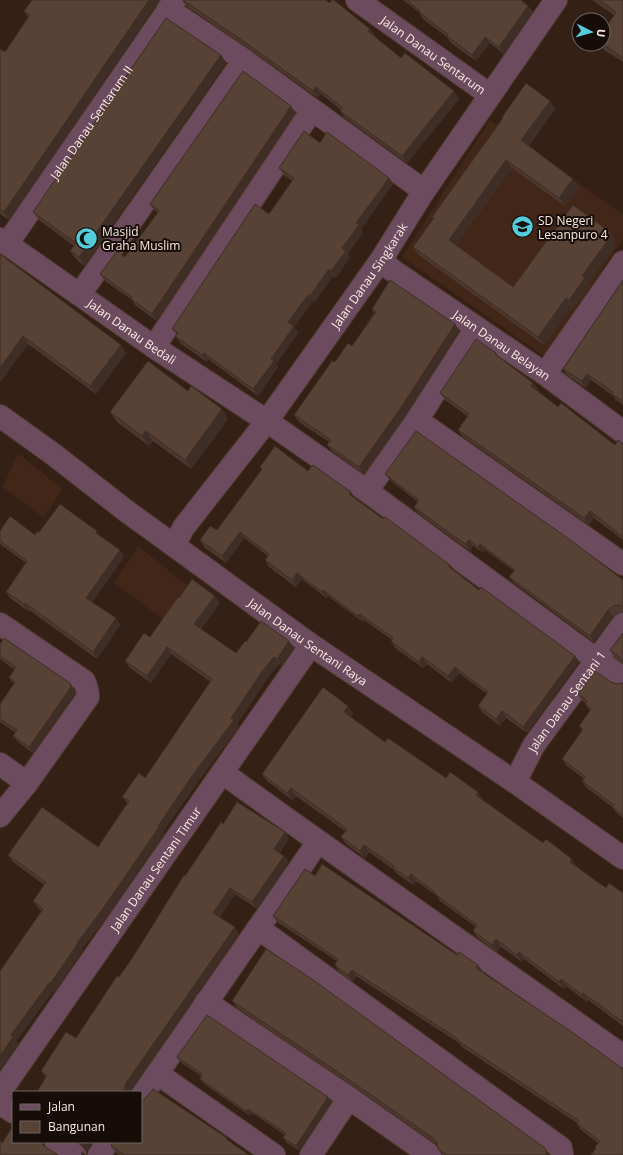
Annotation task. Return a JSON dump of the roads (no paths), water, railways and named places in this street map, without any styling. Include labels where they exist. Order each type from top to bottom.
[{"type":"street","name":"Jalan Danau Sentarum","points":[[357,0],[490,95]]},
{"type":"street","name":"Jalan Danau Singkarak","points":[[174,545],[184,527],[267,421],[381,260],[424,191],[556,0]]},
{"type":"street","points":[[172,5],[244,60],[424,191]]},
{"type":"street","name":"Jalan Danau Sentarum II","points":[[3,242],[172,5]]},
{"type":"street","points":[[80,294],[244,60]]},
{"type":"street","points":[[154,347],[312,110]]},
{"type":"street","name":"Jalan Danau Bedali","points":[[3,242],[80,294],[154,347],[267,421],[367,490],[623,678]]},
{"type":"street","name":"Jalan Danau Belayan","points":[[381,260],[392,270],[545,374],[623,432]]},
{"type":"street","points":[[545,374],[623,262]]},
{"type":"street","points":[[367,490],[417,420],[476,328]]},
{"type":"street","name":"Jalan Danau Sentani Raya","points":[[0,416],[311,645],[515,782],[623,858]]},
{"type":"street","points":[[417,420],[623,564]]},
{"type":"street","points":[[0,624],[84,681],[87,686],[88,697],[28,782],[0,816]]},
{"type":"street","name":"Jalan Danau Sentani 1","points":[[515,782],[534,745],[623,624]]},
{"type":"street","name":"Jalan Danau Sentani Timur","points":[[0,1092],[311,645]]},
{"type":"street","points":[[0,764],[28,782]]},
{"type":"street","points":[[223,773],[318,842],[512,976],[623,1056]]},
{"type":"street","points":[[142,1096],[318,842]]},
{"type":"street","points":[[258,928],[561,1148],[562,1155]]},
{"type":"street","points":[[206,1002],[349,1098],[430,1155]]},
{"type":"street","points":[[158,1074],[274,1155]]},
{"type":"street","points":[[311,1155],[349,1098]]},
{"type":"street","points":[[0,1103],[12,1111]]},
{"type":"street","points":[[57,1143],[75,1155]]},
{"type":"street","points":[[99,1155],[107,1143]]},
{"type":"place","name":"SD Negeri Lesanpuro 4","points":[[522,227]]},
{"type":"place","name":"Masjid Graha Muslim","points":[[86,238]]}]
